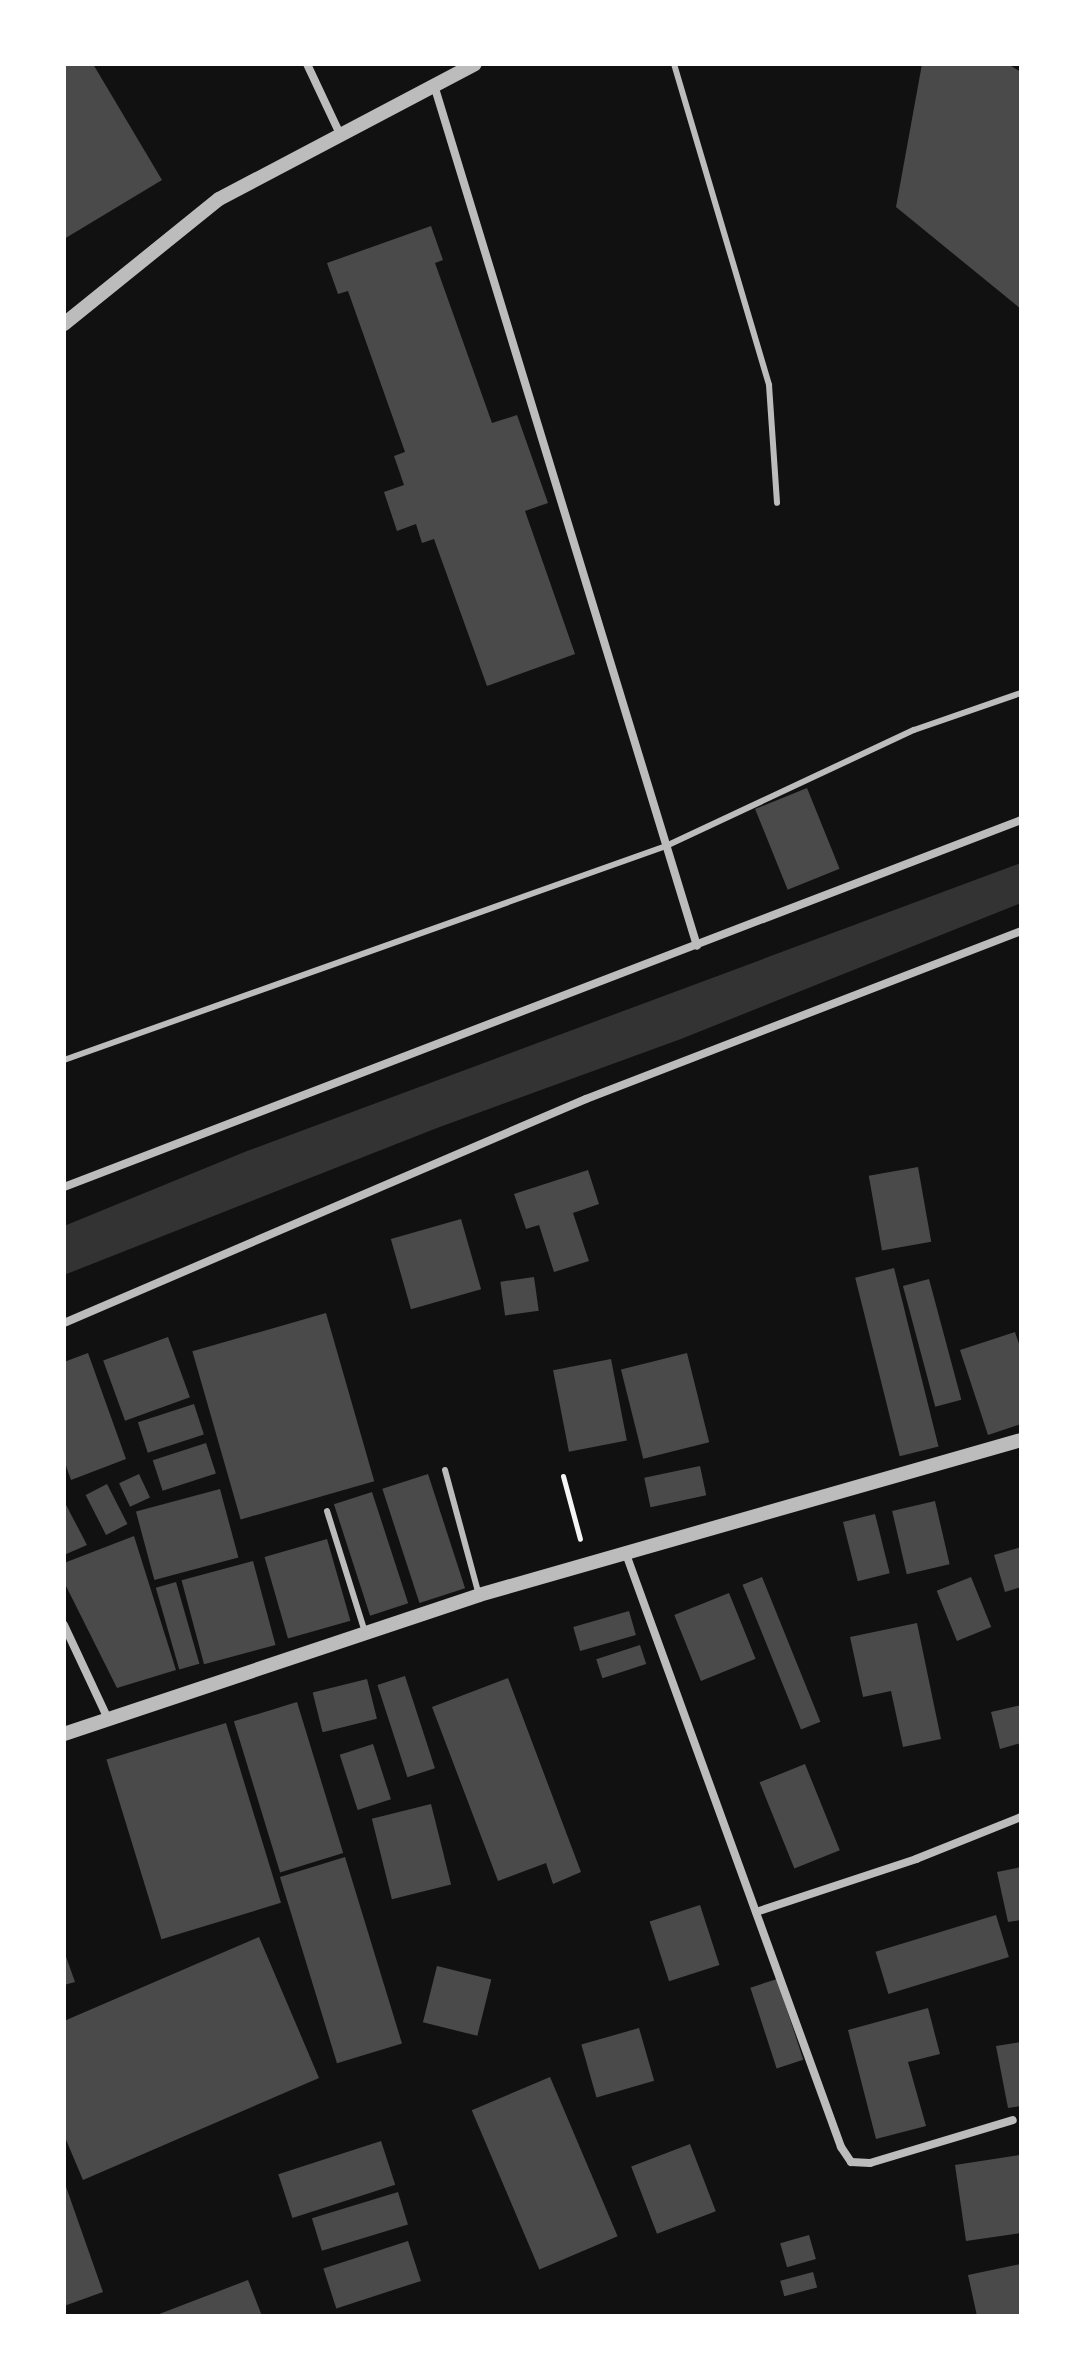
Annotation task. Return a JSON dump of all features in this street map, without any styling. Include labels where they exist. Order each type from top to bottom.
[{"type":"street","points":[[307,64],[340,134]]},
{"type":"street","points":[[64,324],[219,199],[475,64]]},
{"type":"street","points":[[434,84],[697,946]]},
{"type":"street","points":[[64,1187],[1021,820]]},
{"type":"street","points":[[64,1323],[586,1099],[1021,931]]},
{"type":"street","points":[[64,1734],[107,1717],[479,1595],[1021,1440]]},
{"type":"street","points":[[626,1554],[841,2147],[851,2162],[870,2163],[1013,2120]]},
{"type":"street","points":[[64,1625],[107,1717]]},
{"type":"street","points":[[756,1912],[916,1859],[1021,1817]]},
{"type":"lane","points":[[674,64],[769,385],[777,503]]},
{"type":"lane","points":[[64,1060],[666,846],[914,730],[1021,693]]},
{"type":"lane","points":[[445,1470],[479,1595]]},
{"type":"lane","points":[[327,1511],[365,1632]]},
{"type":"path","points":[[563,1476],[586,1564]]},
{"type":"shaded area","points":[[1021,863],[1021,903],[681,1039],[437,1128],[64,1275],[64,1226],[247,1151]]},
{"type":"building","points":[[64,64],[93,64],[162,180],[64,239]]},
{"type":"building","points":[[922,64],[1008,64],[1021,72],[1021,309],[896,207]]},
{"type":"building","points":[[431,226],[443,260],[435,263],[492,423],[517,415],[548,503],[525,511],[575,654],[487,686],[434,539],[422,543],[416,524],[397,531],[384,492],[404,485],[394,456],[405,452],[348,291],[338,294],[327,263]]},
{"type":"building","points":[[807,788],[840,869],[788,890],[755,809]]},
{"type":"building","points":[[918,1167],[931,1242],[882,1251],[869,1176]]},
{"type":"building","points":[[588,1170],[599,1204],[573,1213],[589,1261],[554,1272],[539,1225],[526,1229],[514,1194]]},
{"type":"building","points":[[461,1219],[481,1289],[411,1309],[391,1239]]},
{"type":"building","points":[[894,1268],[939,1447],[900,1456],[855,1278]]},
{"type":"building","points":[[534,1277],[539,1311],[505,1315],[500,1282]]},
{"type":"building","points":[[929,1279],[961,1400],[935,1407],[903,1286]]},
{"type":"building","points":[[326,1313],[374,1481],[241,1520],[192,1351]]},
{"type":"building","points":[[1015,1332],[1021,1350],[1021,1424],[988,1435],[960,1350]]},
{"type":"building","points":[[168,1337],[190,1397],[125,1421],[103,1361]]},
{"type":"building","points":[[88,1353],[126,1459],[71,1480],[64,1460],[64,1362]]},
{"type":"building","points":[[687,1353],[709,1442],[643,1459],[621,1369]]},
{"type":"building","points":[[611,1359],[627,1440],[569,1452],[553,1370]]},
{"type":"building","points":[[194,1404],[204,1434],[148,1453],[138,1422]]},
{"type":"building","points":[[206,1443],[216,1473],[163,1491],[153,1460]]},
{"type":"building","points":[[700,1466],[706,1495],[650,1507],[644,1478]]},
{"type":"building","points":[[139,1474],[150,1498],[130,1507],[119,1483]]},
{"type":"building","points":[[428,1474],[465,1588],[419,1603],[382,1489]]},
{"type":"building","points":[[107,1484],[127,1524],[106,1535],[86,1495]]},
{"type":"building","points":[[220,1489],[238,1558],[154,1580],[136,1512]]},
{"type":"building","points":[[372,1492],[408,1603],[370,1616],[334,1504]]},
{"type":"building","points":[[64,1501],[87,1545],[64,1555]]},
{"type":"building","points":[[935,1501],[950,1564],[907,1574],[892,1511]]},
{"type":"building","points":[[875,1514],[890,1573],[858,1581],[843,1522]]},
{"type":"building","points":[[134,1536],[176,1670],[117,1688],[64,1582],[64,1563]]},
{"type":"building","points":[[327,1539],[350,1621],[288,1639],[265,1557]]},
{"type":"building","points":[[1021,1547],[1021,1587],[1005,1592],[994,1555]]},
{"type":"building","points":[[253,1561],[276,1645],[204,1664],[182,1580]]},
{"type":"building","points":[[762,1577],[820,1722],[801,1730],[743,1585]]},
{"type":"building","points":[[971,1577],[991,1627],[957,1641],[937,1591]]},
{"type":"building","points":[[176,1582],[199,1664],[179,1669],[156,1588]]},
{"type":"building","points":[[729,1593],[756,1659],[701,1681],[674,1615]]},
{"type":"building","points":[[629,1611],[636,1635],[580,1651],[573,1627]]},
{"type":"building","points":[[917,1623],[941,1739],[903,1747],[891,1691],[863,1697],[850,1637]]},
{"type":"building","points":[[640,1645],[646,1664],[602,1678],[596,1659]]},
{"type":"building","points":[[405,1676],[435,1768],[407,1777],[377,1685]]},
{"type":"building","points":[[508,1678],[581,1872],[553,1884],[546,1863],[498,1881],[432,1707]]},
{"type":"building","points":[[367,1679],[377,1719],[323,1732],[313,1693]]},
{"type":"building","points":[[297,1702],[343,1853],[280,1872],[234,1721]]},
{"type":"building","points":[[1021,1705],[1021,1743],[1000,1749],[991,1712]]},
{"type":"building","points":[[226,1723],[281,1903],[161,1939],[106,1760]]},
{"type":"building","points":[[373,1744],[391,1799],[358,1810],[340,1755]]},
{"type":"building","points":[[805,1764],[840,1850],[794,1869],[760,1782]]},
{"type":"building","points":[[431,1804],[451,1885],[392,1899],[372,1819]]},
{"type":"building","points":[[345,1857],[402,2043],[337,2063],[280,1877]]},
{"type":"building","points":[[1021,1867],[1021,1920],[1008,1922],[997,1872]]},
{"type":"building","points":[[700,1905],[719,1965],[669,1981],[650,1921]]},
{"type":"building","points":[[996,1915],[1009,1957],[888,1994],[876,1952]]},
{"type":"building","points":[[259,1937],[319,2078],[83,2180],[64,2135],[64,2021]]},
{"type":"building","points":[[64,1951],[75,1982],[64,1985]]},
{"type":"building","points":[[437,1966],[491,1980],[477,2036],[423,2022]]},
{"type":"building","points":[[777,1979],[803,2060],[777,2068],[750,1988]]},
{"type":"building","points":[[928,2008],[940,2054],[908,2062],[926,2126],[876,2139],[848,2030]]},
{"type":"building","points":[[639,2028],[654,2081],[596,2097],[581,2045]]},
{"type":"building","points":[[1021,2042],[1021,2106],[1008,2108],[996,2046]]},
{"type":"building","points":[[550,2077],[618,2236],[539,2269],[472,2110]]},
{"type":"building","points":[[381,2141],[395,2185],[293,2218],[278,2174]]},
{"type":"building","points":[[690,2144],[716,2211],[657,2234],[631,2167]]},
{"type":"building","points":[[1020,2155],[1021,2233],[966,2241],[955,2165]]},
{"type":"building","points":[[64,2181],[103,2292],[64,2306]]},
{"type":"building","points":[[398,2192],[408,2225],[322,2251],[312,2218]]},
{"type":"building","points":[[809,2235],[816,2259],[787,2267],[780,2243]]},
{"type":"building","points":[[408,2241],[421,2281],[336,2308],[323,2269]]},
{"type":"building","points":[[1021,2264],[1021,2316],[977,2316],[968,2275]]},
{"type":"building","points":[[813,2272],[817,2287],[784,2296],[780,2281]]},
{"type":"building","points":[[248,2280],[262,2316],[154,2316]]}]
